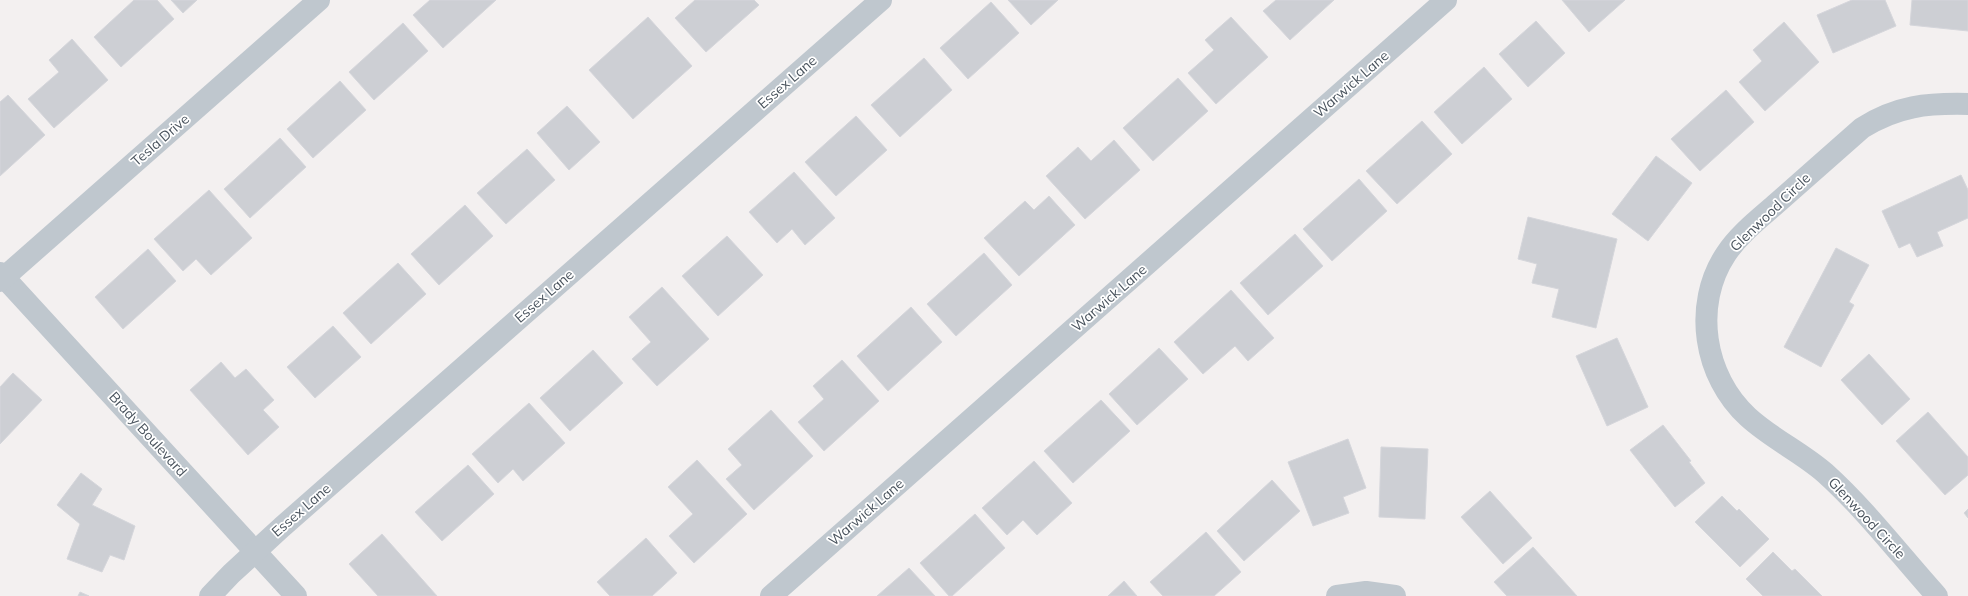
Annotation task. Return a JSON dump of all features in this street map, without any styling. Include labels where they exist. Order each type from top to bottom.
[{"type":"street","name":"Tesla Drive","points":[[1,277],[319,0]]},
{"type":"street","name":"Essex Lane","points":[[210,596],[255,551],[881,0]]},
{"type":"street","name":"Warwick Lane","points":[[771,596],[1446,0]]},
{"type":"street","name":"Glenwood Circle","points":[[1937,596],[1848,495],[1801,453],[1770,434],[1748,418],[1728,396],[1714,368],[1708,342],[1706,319],[1716,274],[1726,254],[1760,218],[1862,128],[1877,118],[1897,110],[1918,105],[1937,103],[1968,104]]},
{"type":"street","name":"Brady Boulevard","points":[[1,277],[296,596]]},
{"type":"street","points":[[1337,596],[1366,592],[1396,596]]},
{"type":"building","points":[[134,0],[157,0],[174,19],[121,67],[94,37]]},
{"type":"building","points":[[171,0],[197,0],[183,13]]},
{"type":"building","points":[[430,0],[496,0],[443,48],[413,15]]},
{"type":"building","points":[[695,0],[754,0],[759,5],[706,52],[675,18]]},
{"type":"building","points":[[1008,0],[1058,0],[1031,25]]},
{"type":"building","points":[[1276,0],[1334,0],[1290,40],[1263,11]]},
{"type":"building","points":[[1562,0],[1625,0],[1589,32]]},
{"type":"building","points":[[1852,0],[1885,0],[1896,26],[1833,53],[1817,15]]},
{"type":"building","points":[[1912,0],[1968,0],[1968,31],[1910,25]]},
{"type":"building","points":[[991,2],[1019,33],[968,79],[940,48]]},
{"type":"building","points":[[648,17],[692,66],[633,119],[589,70]]},
{"type":"building","points":[[1231,17],[1268,57],[1216,104],[1188,73],[1214,50],[1205,40]]},
{"type":"building","points":[[1536,21],[1565,53],[1528,87],[1499,54]]},
{"type":"building","points":[[1784,22],[1819,62],[1765,111],[1739,82],[1762,61],[1753,50]]},
{"type":"building","points":[[403,23],[428,51],[374,100],[349,72]]},
{"type":"building","points":[[72,39],[108,80],[54,128],[28,99],[59,72],[49,60]]},
{"type":"building","points":[[924,58],[952,90],[900,137],[871,105]]},
{"type":"building","points":[[1484,67],[1512,99],[1462,144],[1434,112]]},
{"type":"building","points":[[1178,78],[1208,111],[1153,161],[1123,128]]},
{"type":"building","points":[[340,81],[366,110],[313,158],[287,129]]},
{"type":"building","points":[[1726,90],[1754,122],[1700,171],[1671,139]]},
{"type":"building","points":[[8,95],[45,135],[0,176],[0,102]]},
{"type":"building","points":[[567,106],[600,142],[569,170],[537,133]]},
{"type":"building","points":[[856,116],[887,150],[836,196],[805,162]]},
{"type":"building","points":[[1422,121],[1452,154],[1397,204],[1366,171]]},
{"type":"building","points":[[280,138],[306,167],[250,218],[224,189]]},
{"type":"building","points":[[1114,140],[1140,170],[1085,219],[1046,176],[1078,147],[1091,161]]},
{"type":"building","points":[[527,149],[555,180],[506,224],[477,193]]},
{"type":"building","points":[[1656,156],[1692,183],[1648,241],[1612,214]]},
{"type":"building","points":[[794,172],[835,218],[805,245],[792,229],[777,243],[749,212]]},
{"type":"building","points":[[1961,175],[1968,190],[1968,218],[1937,232],[1943,246],[1917,257],[1910,243],[1899,248],[1882,211]]},
{"type":"building","points":[[1359,179],[1387,211],[1332,261],[1303,229]]},
{"type":"building","points":[[209,190],[252,238],[211,275],[196,259],[183,271],[154,239]]},
{"type":"building","points":[[1049,196],[1075,225],[1019,276],[984,238],[1025,201],[1034,210]]},
{"type":"building","points":[[465,205],[493,236],[439,285],[411,254]]},
{"type":"building","points":[[1528,217],[1617,239],[1596,328],[1552,317],[1559,289],[1532,283],[1537,264],[1518,259]]},
{"type":"building","points":[[1295,234],[1323,266],[1268,315],[1240,283]]},
{"type":"building","points":[[727,236],[763,275],[718,316],[682,276]]},
{"type":"building","points":[[1836,248],[1869,265],[1849,302],[1854,305],[1821,367],[1784,347]]},
{"type":"building","points":[[148,249],[176,281],[123,329],[95,297]]},
{"type":"building","points":[[984,253],[1012,285],[956,336],[927,304]]},
{"type":"building","points":[[398,263],[426,294],[371,344],[343,313]]},
{"type":"building","points":[[662,287],[709,339],[657,386],[632,359],[651,342],[629,317]]},
{"type":"building","points":[[1231,290],[1274,338],[1248,361],[1235,346],[1203,374],[1174,342]]},
{"type":"building","points":[[911,307],[942,342],[888,391],[857,356]]},
{"type":"building","points":[[333,326],[361,357],[315,398],[287,367]]},
{"type":"building","points":[[1617,338],[1648,407],[1607,426],[1576,356]]},
{"type":"building","points":[[1159,348],[1188,379],[1137,425],[1109,394]]},
{"type":"building","points":[[593,350],[623,383],[570,431],[540,398]]},
{"type":"building","points":[[1869,354],[1910,399],[1882,425],[1841,380]]},
{"type":"building","points":[[842,360],[879,401],[824,451],[798,422],[824,399],[813,386]]},
{"type":"building","points":[[221,362],[235,378],[246,369],[274,400],[263,410],[279,427],[248,455],[190,390]]},
{"type":"building","points":[[13,373],[42,400],[0,444],[0,387]]},
{"type":"building","points":[[1101,400],[1130,431],[1073,483],[1044,451]]},
{"type":"building","points":[[529,403],[565,443],[523,481],[513,469],[498,483],[472,454]]},
{"type":"building","points":[[771,410],[813,456],[754,510],[726,479],[742,465],[728,449]]},
{"type":"building","points":[[1928,412],[1968,457],[1968,475],[1945,495],[1896,441]]},
{"type":"building","points":[[1663,425],[1691,461],[1689,462],[1705,483],[1675,507],[1630,450]]},
{"type":"building","points":[[1348,439],[1366,488],[1343,497],[1349,513],[1313,526],[1288,462]]},
{"type":"building","points":[[1381,447],[1428,449],[1425,519],[1379,517]]},
{"type":"building","points":[[697,460],[747,514],[694,563],[669,536],[693,514],[668,487]]},
{"type":"building","points":[[1034,461],[1072,503],[1037,535],[1023,520],[1007,535],[982,508]]},
{"type":"building","points":[[468,465],[494,494],[442,541],[415,512]]},
{"type":"building","points":[[81,473],[102,489],[92,505],[135,526],[124,560],[110,555],[102,572],[67,559],[80,524],[57,505]]},
{"type":"building","points":[[1272,480],[1300,511],[1244,561],[1217,531]]},
{"type":"building","points":[[1490,491],[1532,538],[1503,564],[1461,517]]},
{"type":"building","points":[[1722,496],[1737,511],[1739,509],[1769,539],[1740,567],[1695,522]]},
{"type":"building","points":[[1968,509],[1968,518],[1964,513]]},
{"type":"building","points":[[975,514],[1005,548],[952,596],[949,596],[920,563]]},
{"type":"building","points":[[1206,532],[1241,572],[1214,596],[1163,596],[1150,582]]},
{"type":"building","points":[[382,534],[437,596],[378,596],[349,564]]},
{"type":"building","points":[[646,538],[677,573],[652,596],[610,596],[597,582]]},
{"type":"building","points":[[1533,547],[1577,596],[1507,596],[1494,582]]},
{"type":"building","points":[[1773,552],[1792,571],[1795,569],[1822,596],[1763,596],[1746,579]]},
{"type":"building","points":[[909,568],[935,596],[877,596]]},
{"type":"building","points":[[1124,581],[1137,596],[1108,596]]},
{"type":"building","points":[[80,592],[89,596],[78,596]]}]
